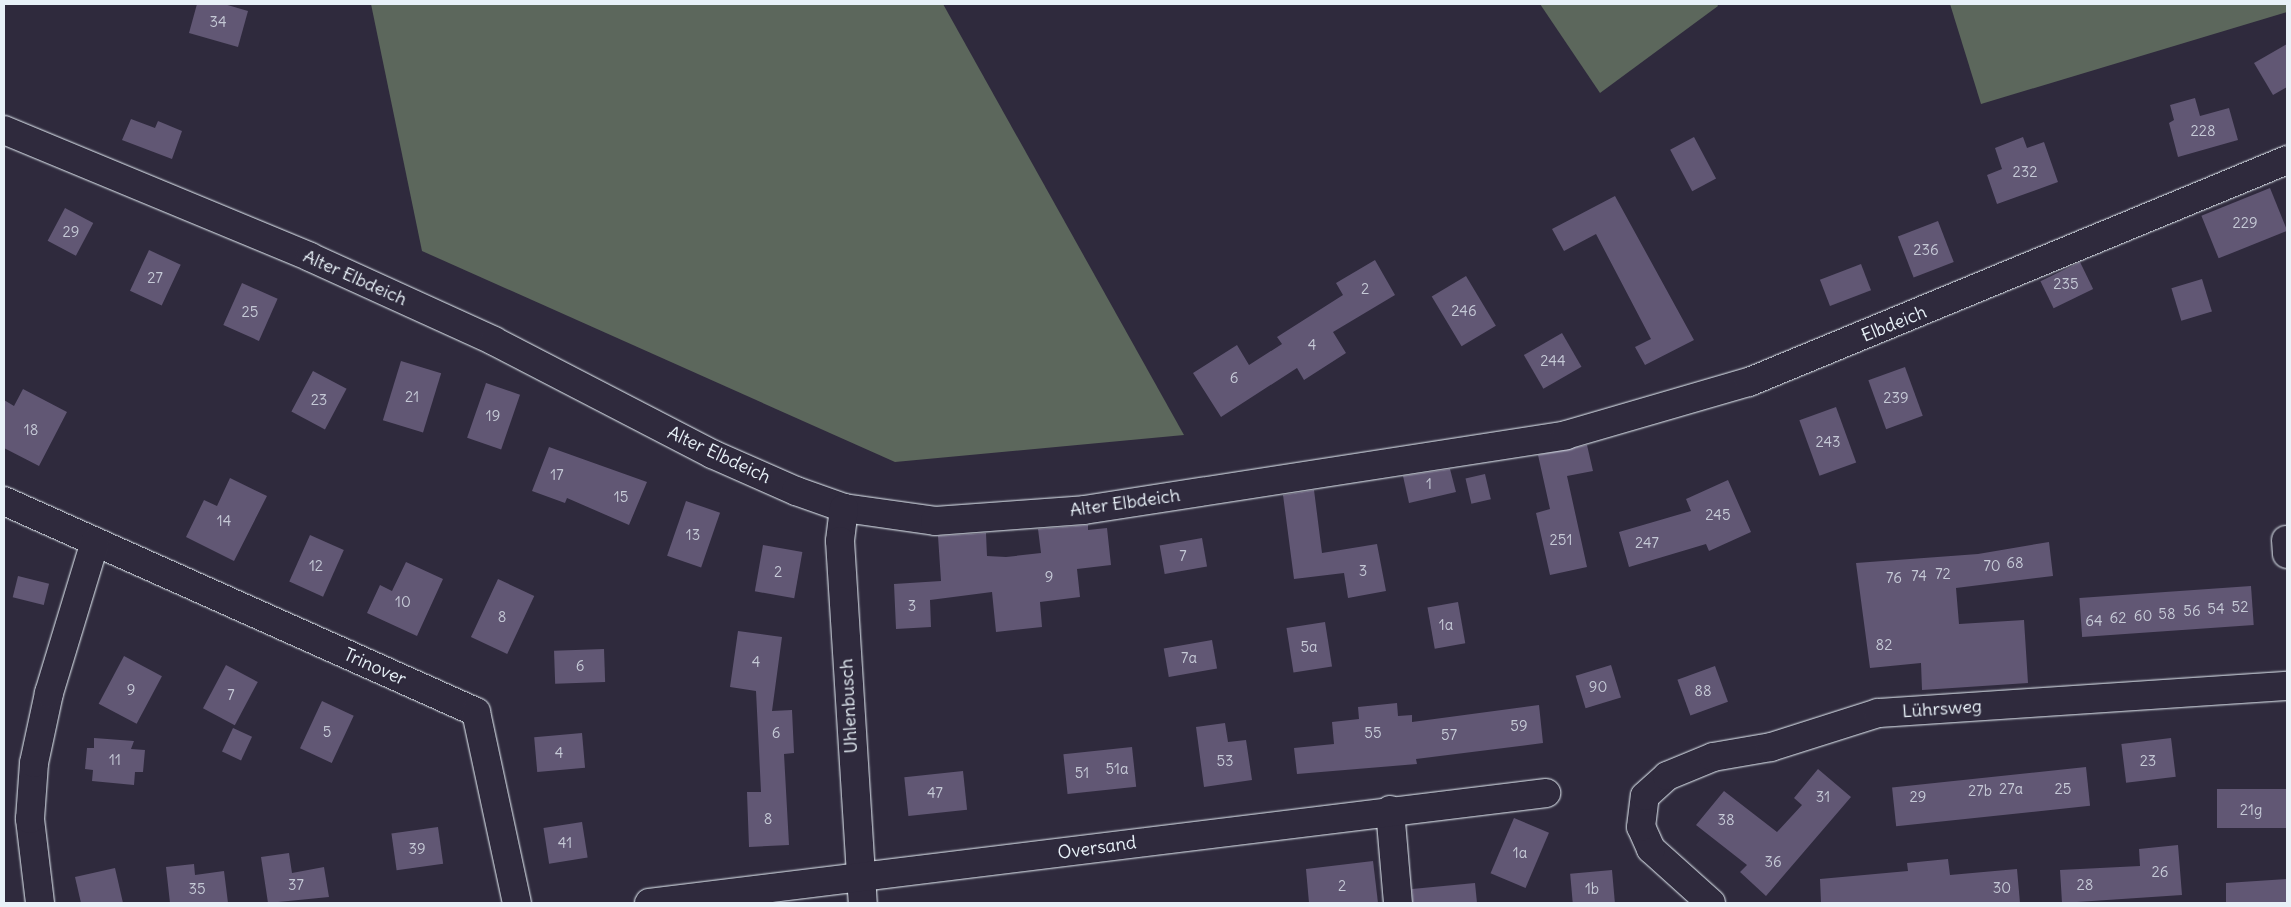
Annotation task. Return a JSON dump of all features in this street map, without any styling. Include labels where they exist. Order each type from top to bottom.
[{"type":"street","name":"Alter Elbdeich","points":[[4,130],[310,257],[494,341],[712,454],[844,508],[935,521],[1021,516],[1487,447]]},
{"type":"street","name":"Elbdeich","points":[[1487,447],[1566,435],[1749,382],[2287,160]]},
{"type":"street","name":"Trinover","points":[[4,501],[476,712],[517,903]]},
{"type":"street","name":"Uhlenbusch","points":[[844,508],[840,541],[861,892]]},
{"type":"street","points":[[40,903],[30,819],[34,763],[49,693],[95,542]]},
{"type":"street","name":"Lührsweg","points":[[1711,903],[1651,849],[1640,827],[1645,796],[1667,776],[1713,757],[1771,747],[1878,713],[2287,686]]},
{"type":"street","name":"Oversand","points":[[648,903],[861,892],[1390,810],[1546,793]]},
{"type":"street","points":[[1390,810],[1398,903]]},
{"type":"green space","points":[[371,4],[943,4],[1184,435],[895,462],[422,251]]},
{"type":"green space","points":[[1540,4],[1717,4],[1718,6],[1600,93]]},
{"type":"green space","points":[[1950,4],[2287,4],[2287,12],[1981,104]]},
{"type":"building","points":[[197,4],[224,4],[248,11],[238,47],[189,33]]},
{"type":"building","points":[[2287,44],[2287,87],[2273,95],[2254,63]]},
{"type":"building","points":[[2195,98],[2200,116],[2229,108],[2238,140],[2178,157],[2169,123],[2174,120],[2170,105]]},
{"type":"building","points":[[131,119],[155,128],[158,121],[182,131],[172,159],[122,140]]},
{"type":"building","points":[[1694,137],[1716,178],[1692,191],[1670,150]]},
{"type":"building","points":[[2023,137],[2027,148],[2044,142],[2058,182],[1997,204],[1987,175],[2002,169],[1995,148]]},
{"type":"building","points":[[2270,188],[2287,231],[2219,258],[2201,216]]},
{"type":"building","points":[[1615,196],[1694,340],[1645,365],[1635,347],[1651,339],[1596,234],[1564,251],[1552,229]]},
{"type":"building","points":[[65,208],[93,223],[76,256],[48,241]]},
{"type":"building","points":[[1938,221],[1954,262],[1914,277],[1898,236]]},
{"type":"building","points":[[149,250],[181,265],[162,306],[130,291]]},
{"type":"building","points":[[1375,260],[1395,295],[1333,332],[1346,353],[1304,380],[1297,368],[1221,417],[1193,373],[1237,345],[1249,365],[1282,344],[1277,337],[1343,295],[1336,283]]},
{"type":"building","points":[[2080,262],[2093,289],[2054,308],[2040,281]]},
{"type":"building","points":[[1861,264],[1871,290],[1830,306],[1820,280]]},
{"type":"building","points":[[1466,276],[1496,326],[1462,346],[1432,297]]},
{"type":"building","points":[[2202,279],[2212,312],[2181,321],[2171,288]]},
{"type":"building","points":[[242,283],[278,299],[259,341],[223,325]]},
{"type":"building","points":[[1562,333],[1582,367],[1543,389],[1524,355]]},
{"type":"building","points":[[401,361],[441,373],[423,433],[383,420]]},
{"type":"building","points":[[1905,367],[1923,416],[1886,429],[1868,380]]},
{"type":"building","points":[[313,371],[347,389],[325,429],[291,412]]},
{"type":"building","points":[[486,383],[520,395],[501,450],[467,438]]},
{"type":"building","points":[[23,389],[67,412],[39,466],[4,448],[4,400],[14,406]]},
{"type":"building","points":[[1836,407],[1856,462],[1820,476],[1799,420]]},
{"type":"building","points":[[1587,445],[1593,471],[1567,476],[1587,567],[1550,575],[1536,513],[1550,509],[1538,455]]},
{"type":"building","points":[[549,447],[647,482],[629,525],[567,498],[565,503],[532,491]]},
{"type":"building","points":[[1450,469],[1456,492],[1409,503],[1403,476]]},
{"type":"building","points":[[1485,474],[1491,499],[1471,504],[1466,478]]},
{"type":"building","points":[[230,478],[267,496],[234,561],[186,537],[204,500],[217,506]]},
{"type":"building","points":[[1728,480],[1751,532],[1709,551],[1706,544],[1629,567],[1619,532],[1691,511],[1686,499]]},
{"type":"building","points":[[1314,490],[1322,553],[1377,544],[1386,591],[1348,598],[1344,573],[1294,579],[1283,495]]},
{"type":"building","points":[[686,501],[720,513],[701,568],[667,556]]},
{"type":"building","points":[[1088,525],[1088,530],[1107,528],[1111,565],[1077,569],[1080,597],[1040,602],[1042,627],[996,632],[992,592],[930,600],[931,627],[896,629],[894,584],[941,581],[938,536],[986,533],[987,556],[1006,557],[1041,553],[1038,529]]},
{"type":"building","points":[[310,535],[344,550],[323,597],[289,582]]},
{"type":"building","points":[[1202,538],[1207,567],[1165,574],[1160,545]]},
{"type":"building","points":[[2049,542],[2053,576],[1956,588],[1959,624],[2024,620],[2028,683],[1922,690],[1921,663],[1870,668],[1856,563],[1978,554]]},
{"type":"building","points":[[763,545],[802,552],[794,598],[755,591]]},
{"type":"building","points":[[406,562],[443,579],[417,636],[367,613],[380,585],[392,591]]},
{"type":"building","points":[[18,576],[49,584],[44,605],[13,597]]},
{"type":"building","points":[[498,579],[534,596],[507,654],[471,637]]},
{"type":"building","points":[[2251,586],[2254,625],[2082,637],[2079,598]]},
{"type":"building","points":[[1458,602],[1465,643],[1435,649],[1427,607]]},
{"type":"building","points":[[1325,622],[1332,666],[1294,673],[1286,628]]},
{"type":"building","points":[[738,631],[782,637],[772,711],[792,710],[794,753],[784,754],[789,845],[749,847],[747,792],[761,792],[756,691],[730,687]]},
{"type":"building","points":[[1212,640],[1217,669],[1169,677],[1164,649]]},
{"type":"building","points":[[604,649],[605,682],[555,684],[554,651]]},
{"type":"building","points":[[124,656],[162,676],[137,724],[99,704]]},
{"type":"building","points":[[226,665],[258,682],[235,725],[203,708]]},
{"type":"building","points":[[1611,665],[1621,698],[1586,708],[1576,676]]},
{"type":"building","points":[[1715,666],[1728,702],[1690,715],[1677,680]]},
{"type":"building","points":[[322,701],[354,716],[332,763],[300,748]]},
{"type":"building","points":[[1397,703],[1398,716],[1412,715],[1412,722],[1539,705],[1543,743],[1416,759],[1417,764],[1297,774],[1294,748],[1334,744],[1332,722],[1359,719],[1358,707]]},
{"type":"building","points":[[1225,723],[1228,742],[1246,740],[1252,780],[1204,787],[1196,727]]},
{"type":"building","points":[[233,728],[252,737],[241,760],[222,752]]},
{"type":"building","points":[[582,733],[585,768],[537,772],[534,737]]},
{"type":"building","points":[[94,738],[134,741],[131,749],[145,750],[143,772],[135,772],[134,785],[92,781],[93,770],[85,769],[87,748],[94,748]]},
{"type":"building","points":[[2171,738],[2176,777],[2126,783],[2121,744]]},
{"type":"building","points":[[1132,747],[1136,787],[1068,794],[1063,754]]},
{"type":"building","points":[[2086,767],[2090,806],[1896,826],[1892,787]]},
{"type":"building","points":[[1818,769],[1851,797],[1766,896],[1740,872],[1747,865],[1696,825],[1724,791],[1777,832],[1802,805],[1794,798]]},
{"type":"building","points":[[963,771],[967,810],[908,816],[904,777]]},
{"type":"building","points":[[2217,789],[2287,789],[2287,828],[2217,828]]},
{"type":"building","points":[[1514,818],[1549,833],[1526,888],[1491,873]]},
{"type":"building","points":[[582,822],[588,858],[549,864],[543,828]]},
{"type":"building","points":[[438,827],[443,864],[397,870],[391,834]]},
{"type":"building","points":[[2178,845],[2182,895],[2062,903],[2060,870],[2140,866],[2139,849]]},
{"type":"building","points":[[289,853],[292,873],[324,867],[329,897],[268,903],[261,857]]},
{"type":"building","points":[[1948,859],[1950,875],[2017,869],[2020,903],[1821,903],[1820,879],[1908,871],[1907,863]]},
{"type":"building","points":[[1373,861],[1378,903],[1309,903],[1306,869]]},
{"type":"building","points":[[194,864],[195,875],[224,871],[228,903],[170,903],[166,867]]},
{"type":"building","points":[[115,868],[123,903],[81,903],[75,877]]},
{"type":"building","points":[[1612,870],[1615,903],[1573,903],[1570,874]]},
{"type":"building","points":[[2287,879],[2287,903],[2226,903],[2226,883]]},
{"type":"building","points":[[1475,883],[1477,903],[1413,903],[1412,889]]}]
